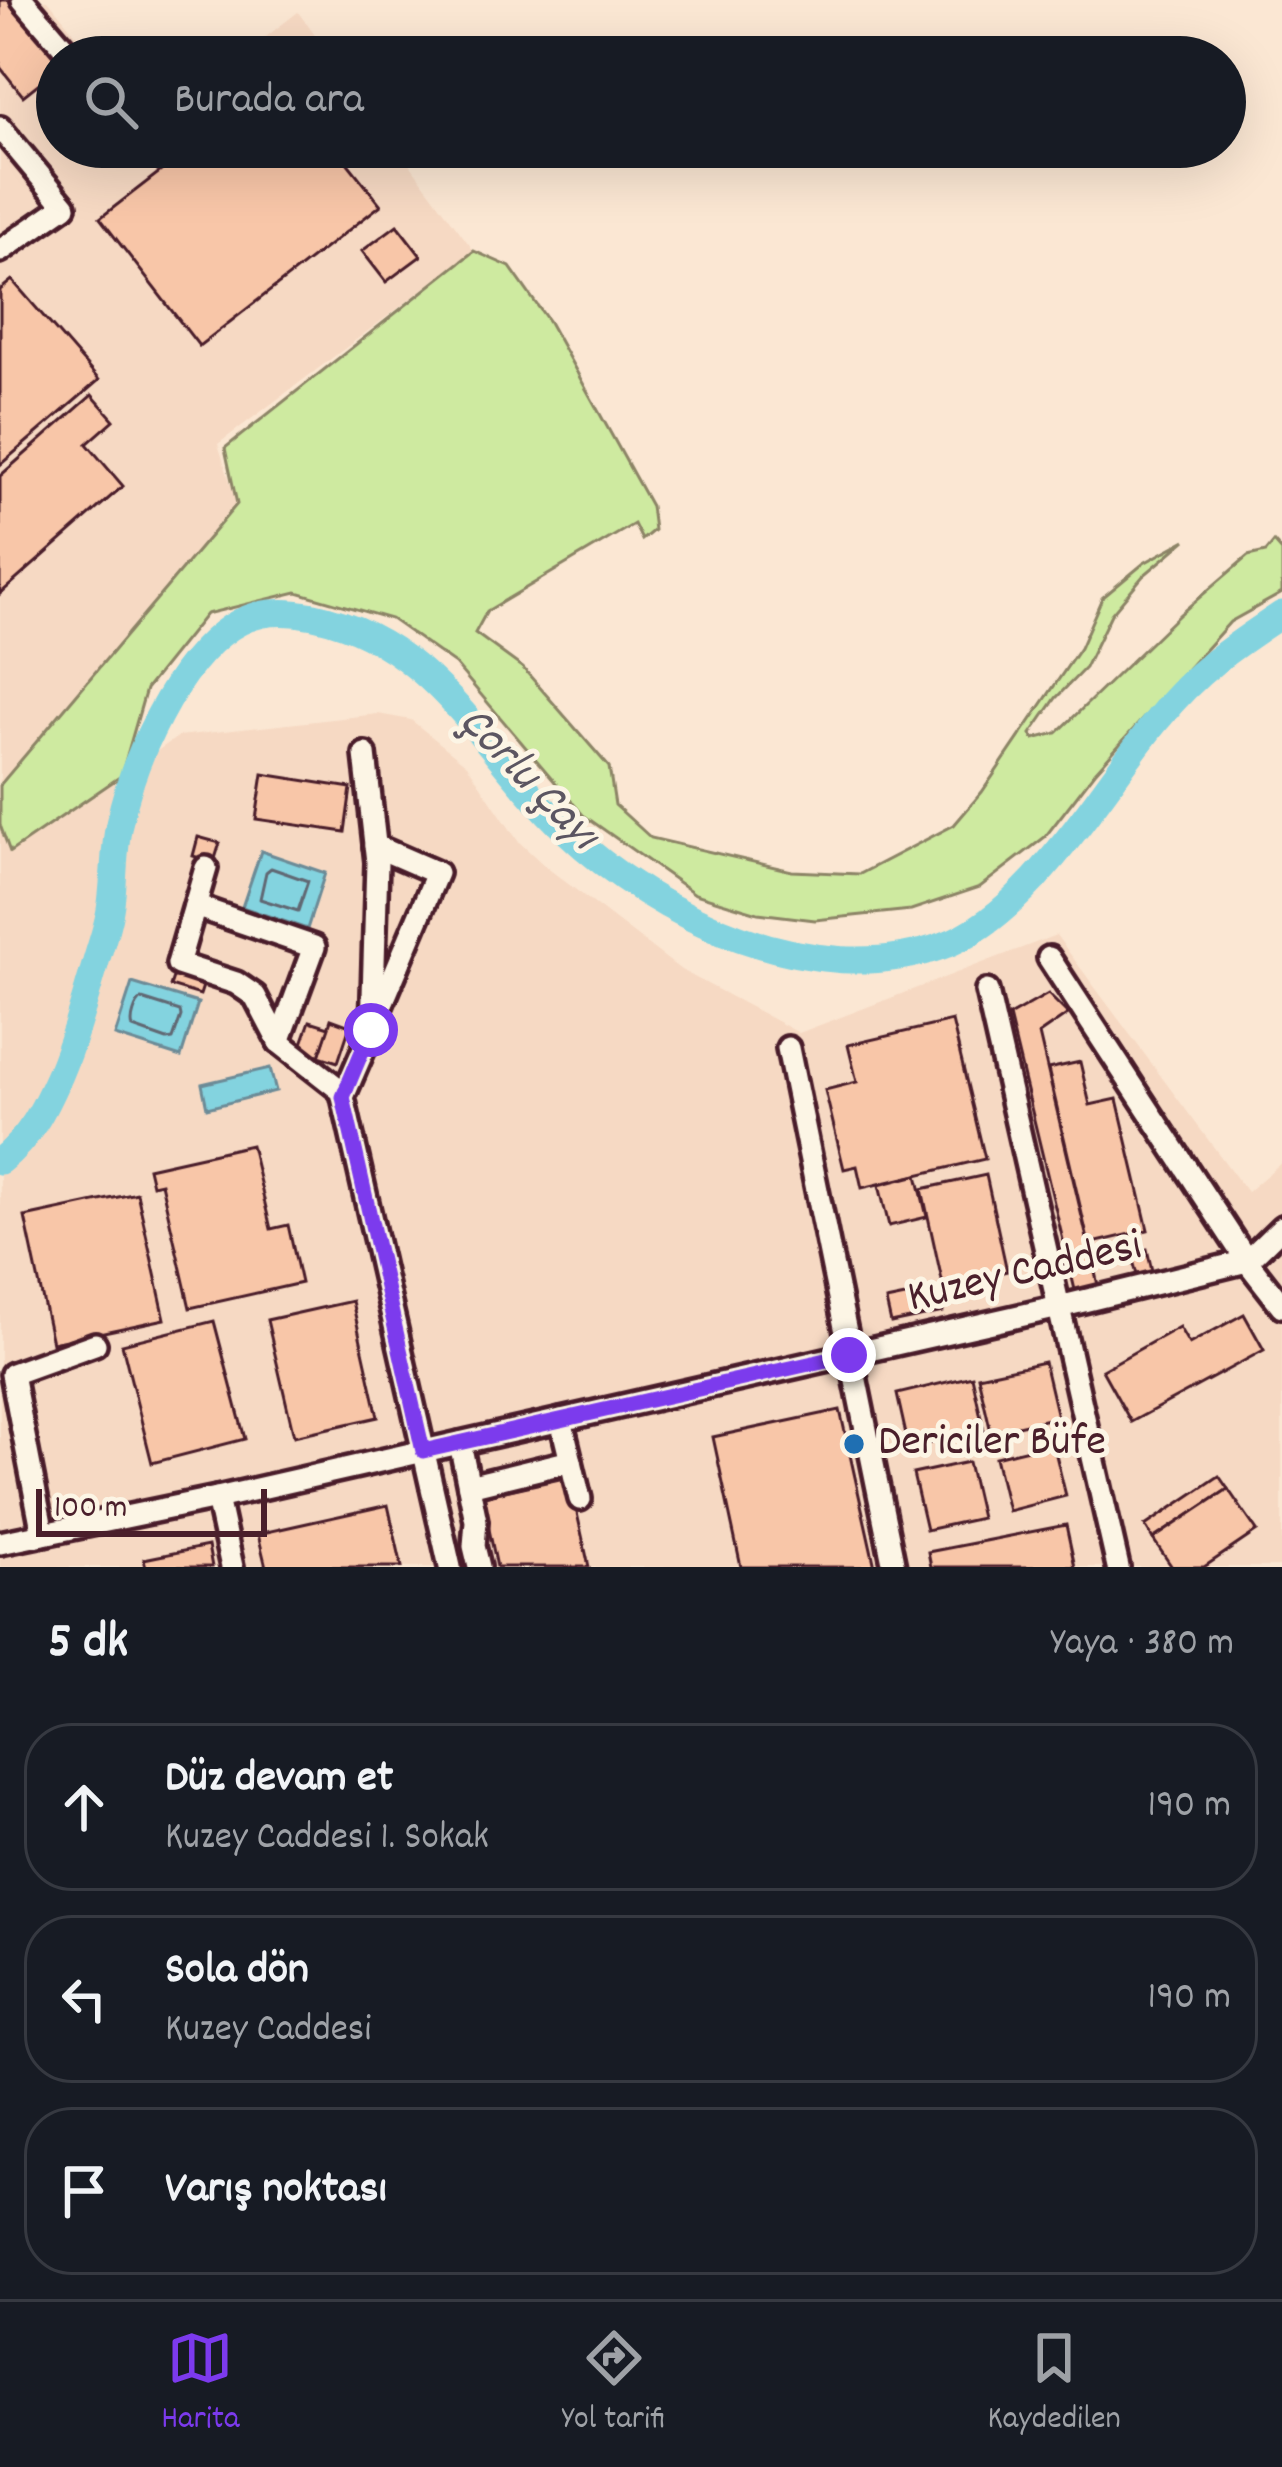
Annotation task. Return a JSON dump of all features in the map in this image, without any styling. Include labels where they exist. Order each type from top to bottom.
[{"type":"street","points":[[23,0],[54,36]]},
{"type":"street","points":[[0,128],[65,206],[0,251]]},
{"type":"street","points":[[365,754],[375,846],[371,1030]]},
{"type":"street","points":[[375,846],[437,873],[344,1093],[451,1567]]},
{"type":"street","points":[[206,868],[178,964],[236,983],[255,996],[279,1042],[344,1093]]},
{"type":"street","points":[[195,907],[314,947],[279,1042]]},
{"type":"street","points":[[1049,958],[1247,1261],[1282,1306]]},
{"type":"street","points":[[987,991],[1118,1567]]},
{"type":"street","points":[[788,1048],[893,1567]]},
{"type":"street","points":[[1247,1261],[1282,1227]]},
{"type":"street","name":"Kuzey Caddesi","points":[[0,1543],[217,1498],[1247,1261]]},
{"type":"street","points":[[43,1534],[12,1374],[94,1344]]},
{"type":"street","points":[[561,1420],[580,1499]]},
{"type":"street","points":[[460,1443],[476,1521],[474,1546],[479,1567]]},
{"type":"street","points":[[469,1486],[571,1461]]},
{"type":"street","points":[[217,1498],[232,1567]]},
{"type":"shaded area","points":[[0,0],[48,0],[77,36],[36,36],[36,168],[413,168],[474,251],[218,444],[237,504],[0,785]]},
{"type":"shaded area","points":[[298,12],[316,36],[267,36]]},
{"type":"shaded area","points":[[378,714],[411,720],[467,765],[518,841],[681,970],[799,1033],[1056,935],[1247,1192],[1282,1162],[1282,1567],[0,1567],[0,825],[11,851],[179,736]]},
{"type":"green space","points":[[474,251],[510,267],[549,322],[651,506],[654,530],[642,540],[634,524],[487,611],[475,633],[523,668],[609,767],[615,805],[651,838],[792,871],[860,874],[954,825],[982,792],[1080,648],[1102,598],[1144,563],[1186,540],[1143,576],[1111,614],[1085,668],[1056,698],[1031,734],[1034,739],[1057,733],[1180,614],[1248,556],[1266,552],[1274,542],[1282,551],[1282,593],[1230,622],[1095,772],[1045,837],[980,887],[911,910],[815,920],[758,913],[695,894],[583,815],[455,664],[391,619],[297,592],[206,614],[146,689],[121,776],[10,852],[0,825],[0,785],[237,504],[225,448]]},
{"type":"water","points":[[261,851],[325,873],[307,929],[242,907]]},
{"type":"water","points":[[132,983],[198,1003],[181,1057],[115,1036]]},
{"type":"water","points":[[270,1068],[276,1091],[207,1108],[202,1084]]},
{"type":"building","points":[[0,0],[12,0],[40,36],[36,36],[36,86],[23,96],[0,67]]},
{"type":"building","points":[[165,168],[352,168],[381,205],[199,346],[100,218]]},
{"type":"building","points":[[397,225],[421,256],[386,282],[362,251]]},
{"type":"building","points":[[12,280],[99,380],[0,465],[0,290]]},
{"type":"building","points":[[92,395],[114,420],[87,444],[123,486],[0,594],[0,476]]},
{"type":"building","points":[[263,774],[351,788],[345,832],[256,819]]},
{"type":"building","points":[[198,837],[220,843],[214,862],[193,856]]},
{"type":"building","points":[[175,971],[205,980],[200,995],[170,986]]},
{"type":"building","points":[[1048,994],[1068,1014],[1039,1034],[1098,1285],[1075,1290],[1009,1016]]},
{"type":"building","points":[[331,1019],[350,1026],[338,1062],[319,1056]]},
{"type":"building","points":[[310,1021],[329,1027],[319,1056],[300,1049]]},
{"type":"building","points":[[952,1021],[985,1159],[862,1188],[857,1166],[844,1169],[825,1090],[857,1082],[848,1045]]},
{"type":"building","points":[[1080,1062],[1090,1105],[1117,1099],[1148,1230],[1089,1244],[1048,1069]]},
{"type":"building","points":[[251,1145],[271,1229],[288,1225],[301,1283],[190,1308],[161,1183],[152,1185],[148,1168]]},
{"type":"building","points":[[917,1175],[927,1217],[889,1226],[879,1185]]},
{"type":"building","points":[[986,1175],[1007,1271],[943,1285],[922,1189]]},
{"type":"building","points":[[137,1193],[165,1319],[52,1343],[25,1217]]},
{"type":"building","points":[[1147,1249],[1152,1271],[1137,1275],[1131,1253]]},
{"type":"building","points":[[939,1290],[943,1312],[891,1323],[886,1301]]},
{"type":"building","points":[[352,1301],[378,1417],[294,1436],[267,1320]]},
{"type":"building","points":[[1244,1314],[1264,1350],[1131,1422],[1102,1370],[1179,1327],[1189,1344]]},
{"type":"building","points":[[214,1321],[245,1439],[152,1463],[122,1344]]},
{"type":"building","points":[[1044,1362],[1057,1417],[991,1432],[978,1376]]},
{"type":"building","points":[[972,1376],[984,1431],[909,1448],[897,1394]]},
{"type":"building","points":[[840,1410],[875,1567],[741,1567],[713,1437]]},
{"type":"building","points":[[1053,1443],[1066,1496],[1008,1511],[995,1457]]},
{"type":"building","points":[[968,1462],[981,1518],[926,1530],[913,1474]]},
{"type":"building","points":[[1219,1476],[1228,1489],[1153,1539],[1145,1526]]},
{"type":"building","points":[[569,1477],[589,1567],[497,1567],[482,1496]]},
{"type":"building","points":[[1228,1489],[1257,1531],[1204,1567],[1172,1567],[1153,1539]]},
{"type":"building","points":[[388,1505],[402,1567],[266,1567],[258,1534]]},
{"type":"building","points":[[1066,1525],[1075,1567],[931,1567],[928,1552]]},
{"type":"building","points":[[208,1546],[212,1567],[146,1567],[144,1559]]},
{"type":"waterway","name":"Çorlu Çayı","points":[[0,1161],[35,1122],[69,1048],[107,924],[125,799],[146,743],[192,664],[241,621],[272,613],[314,616],[356,629],[393,649],[454,703],[565,830],[645,892],[740,938],[791,953],[842,960],[893,958],[942,946],[1005,907],[1062,847],[1186,687],[1282,614]]},
{"type":"place","name":"Dericiler Büfe","points":[[854,1444]]},
{"type":"route","points":[[371,1030],[343,1097],[423,1451],[849,1355]]}]
